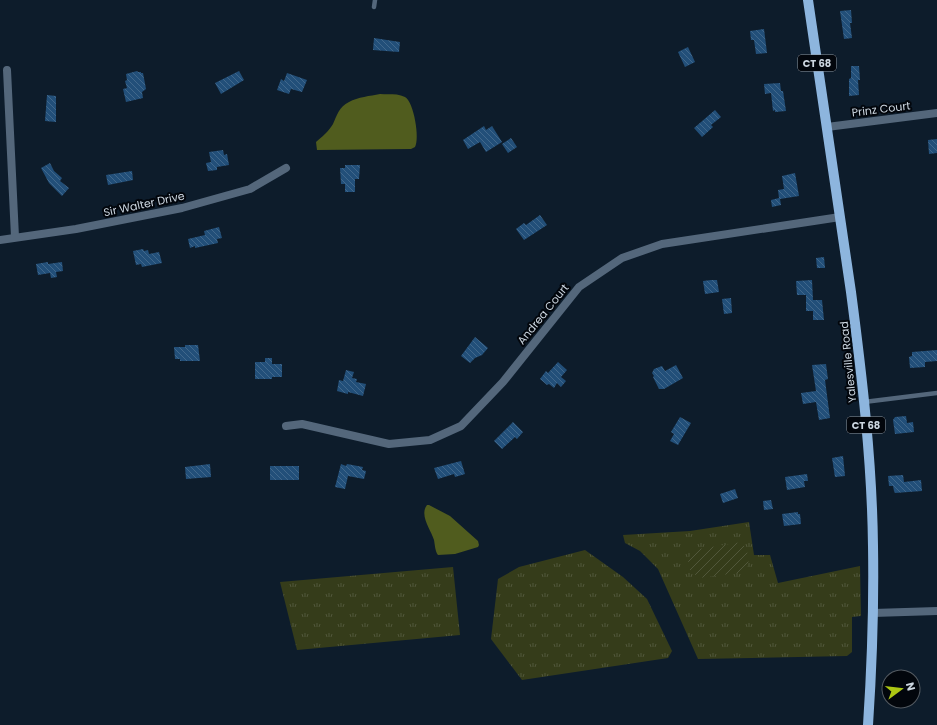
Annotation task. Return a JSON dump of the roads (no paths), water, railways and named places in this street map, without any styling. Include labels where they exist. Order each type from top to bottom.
[{"type":"main road","name":"Yalesville Road","points":[[808,0],[858,340],[869,460],[873,538],[873,613],[868,725]]},
{"type":"street","points":[[7,70],[15,237]]},
{"type":"street","name":"Prinz Court","points":[[827,127],[937,113]]},
{"type":"street","name":"Sir Walter Drive","points":[[0,240],[76,229],[182,208],[250,189],[286,168]]},
{"type":"street","name":"Andrea Court","points":[[286,426],[302,424],[390,444],[430,440],[461,426],[503,382],[579,287],[622,258],[662,244],[840,217]]},
{"type":"street","points":[[873,613],[937,611]]},
{"type":"lane","points":[[374,7],[375,0]]},
{"type":"lane","points":[[864,402],[937,393]]}]
